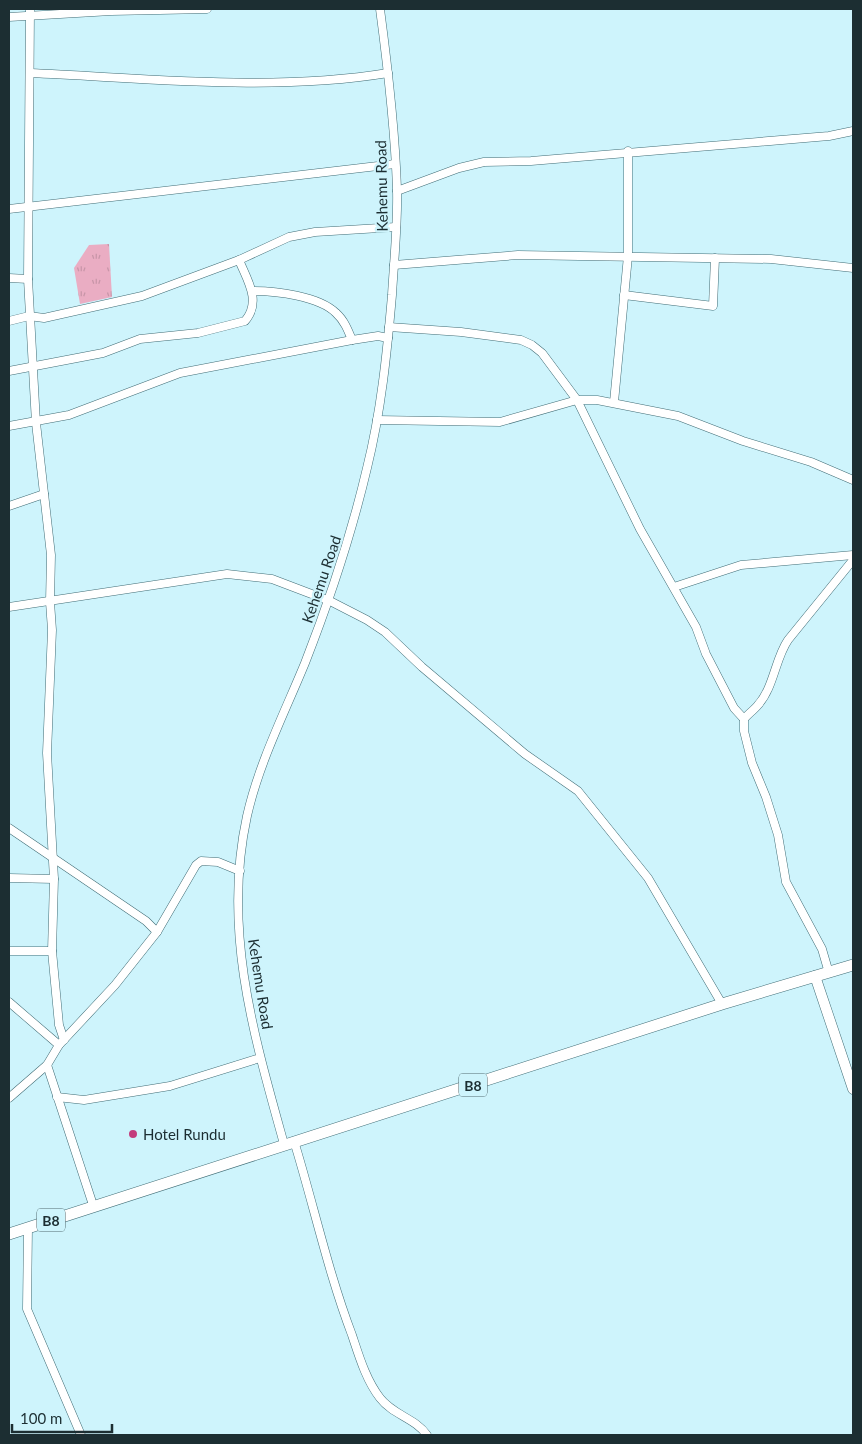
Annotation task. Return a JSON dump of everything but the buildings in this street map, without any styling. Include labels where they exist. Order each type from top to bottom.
[{"type":"highway","name":"B8","points":[[9,1234],[93,1205],[722,1004],[853,965]]},
{"type":"main road","points":[[815,976],[853,1089]]},
{"type":"street","points":[[9,17],[30,12],[207,9]]},
{"type":"street","name":"Kehemu Road","points":[[380,9],[388,73],[397,191],[388,338],[377,420],[354,521],[330,602],[259,773],[246,820],[238,905],[241,966],[248,1009],[260,1058],[337,1295],[364,1368],[380,1398],[393,1410],[412,1420],[427,1435]]},
{"type":"street","points":[[30,12],[29,316],[36,422],[51,556],[50,602],[52,630],[47,753],[54,879],[52,951],[62,1043]]},
{"type":"street","points":[[30,73],[290,81],[362,77],[388,73]]},
{"type":"street","points":[[397,191],[459,168],[484,162],[531,161],[628,151],[829,136],[853,131]]},
{"type":"street","points":[[614,402],[628,256],[628,151]]},
{"type":"street","points":[[9,209],[395,164]]},
{"type":"street","points":[[9,321],[29,316],[44,318],[142,296],[239,260],[289,236],[315,232],[396,227]]},
{"type":"street","points":[[394,264],[518,255],[771,259],[853,268]]},
{"type":"street","points":[[624,295],[713,306],[715,258]]},
{"type":"street","points":[[9,371],[102,353],[140,339],[198,333],[245,321],[250,315],[253,291],[239,260]]},
{"type":"street","points":[[9,278],[28,279]]},
{"type":"street","points":[[253,291],[272,291],[326,305],[337,313],[352,340]]},
{"type":"street","points":[[389,326],[475,334],[526,342],[542,353],[577,400],[640,529],[696,627],[706,654],[734,708],[744,719],[744,731],[752,763],[766,797],[778,835],[786,882],[822,949],[829,973]]},
{"type":"street","points":[[9,426],[69,415],[180,373],[352,340],[378,336],[388,338]]},
{"type":"street","points":[[377,420],[500,422],[577,400],[592,399],[678,416],[743,441],[811,462],[853,480]]},
{"type":"street","points":[[9,506],[44,494]]},
{"type":"street","points":[[674,587],[740,565],[853,555]]},
{"type":"street","points":[[744,719],[760,704],[771,682],[782,649],[788,640],[853,560]]},
{"type":"street","points":[[9,608],[227,574],[272,579],[330,602],[383,630],[422,667],[525,754],[578,791],[648,878],[722,1004]]},
{"type":"street","points":[[9,828],[146,921],[157,932]]},
{"type":"street","points":[[9,1098],[46,1064],[62,1043],[115,984],[157,932],[193,870],[201,861],[218,862],[240,871]]},
{"type":"street","points":[[9,878],[54,879]]},
{"type":"street","points":[[9,952],[52,951]]},
{"type":"street","points":[[9,1002],[62,1043]]},
{"type":"street","points":[[57,1097],[84,1100],[170,1086],[260,1058]]},
{"type":"street","points":[[46,1064],[93,1205]]},
{"type":"street","points":[[28,1227],[27,1309],[81,1435]]},
{"type":"green space","points":[[109,244],[112,297],[80,304],[74,268],[89,245]]},
{"type":"place","name":"Hotel Rundu","points":[[133,1134]]}]
